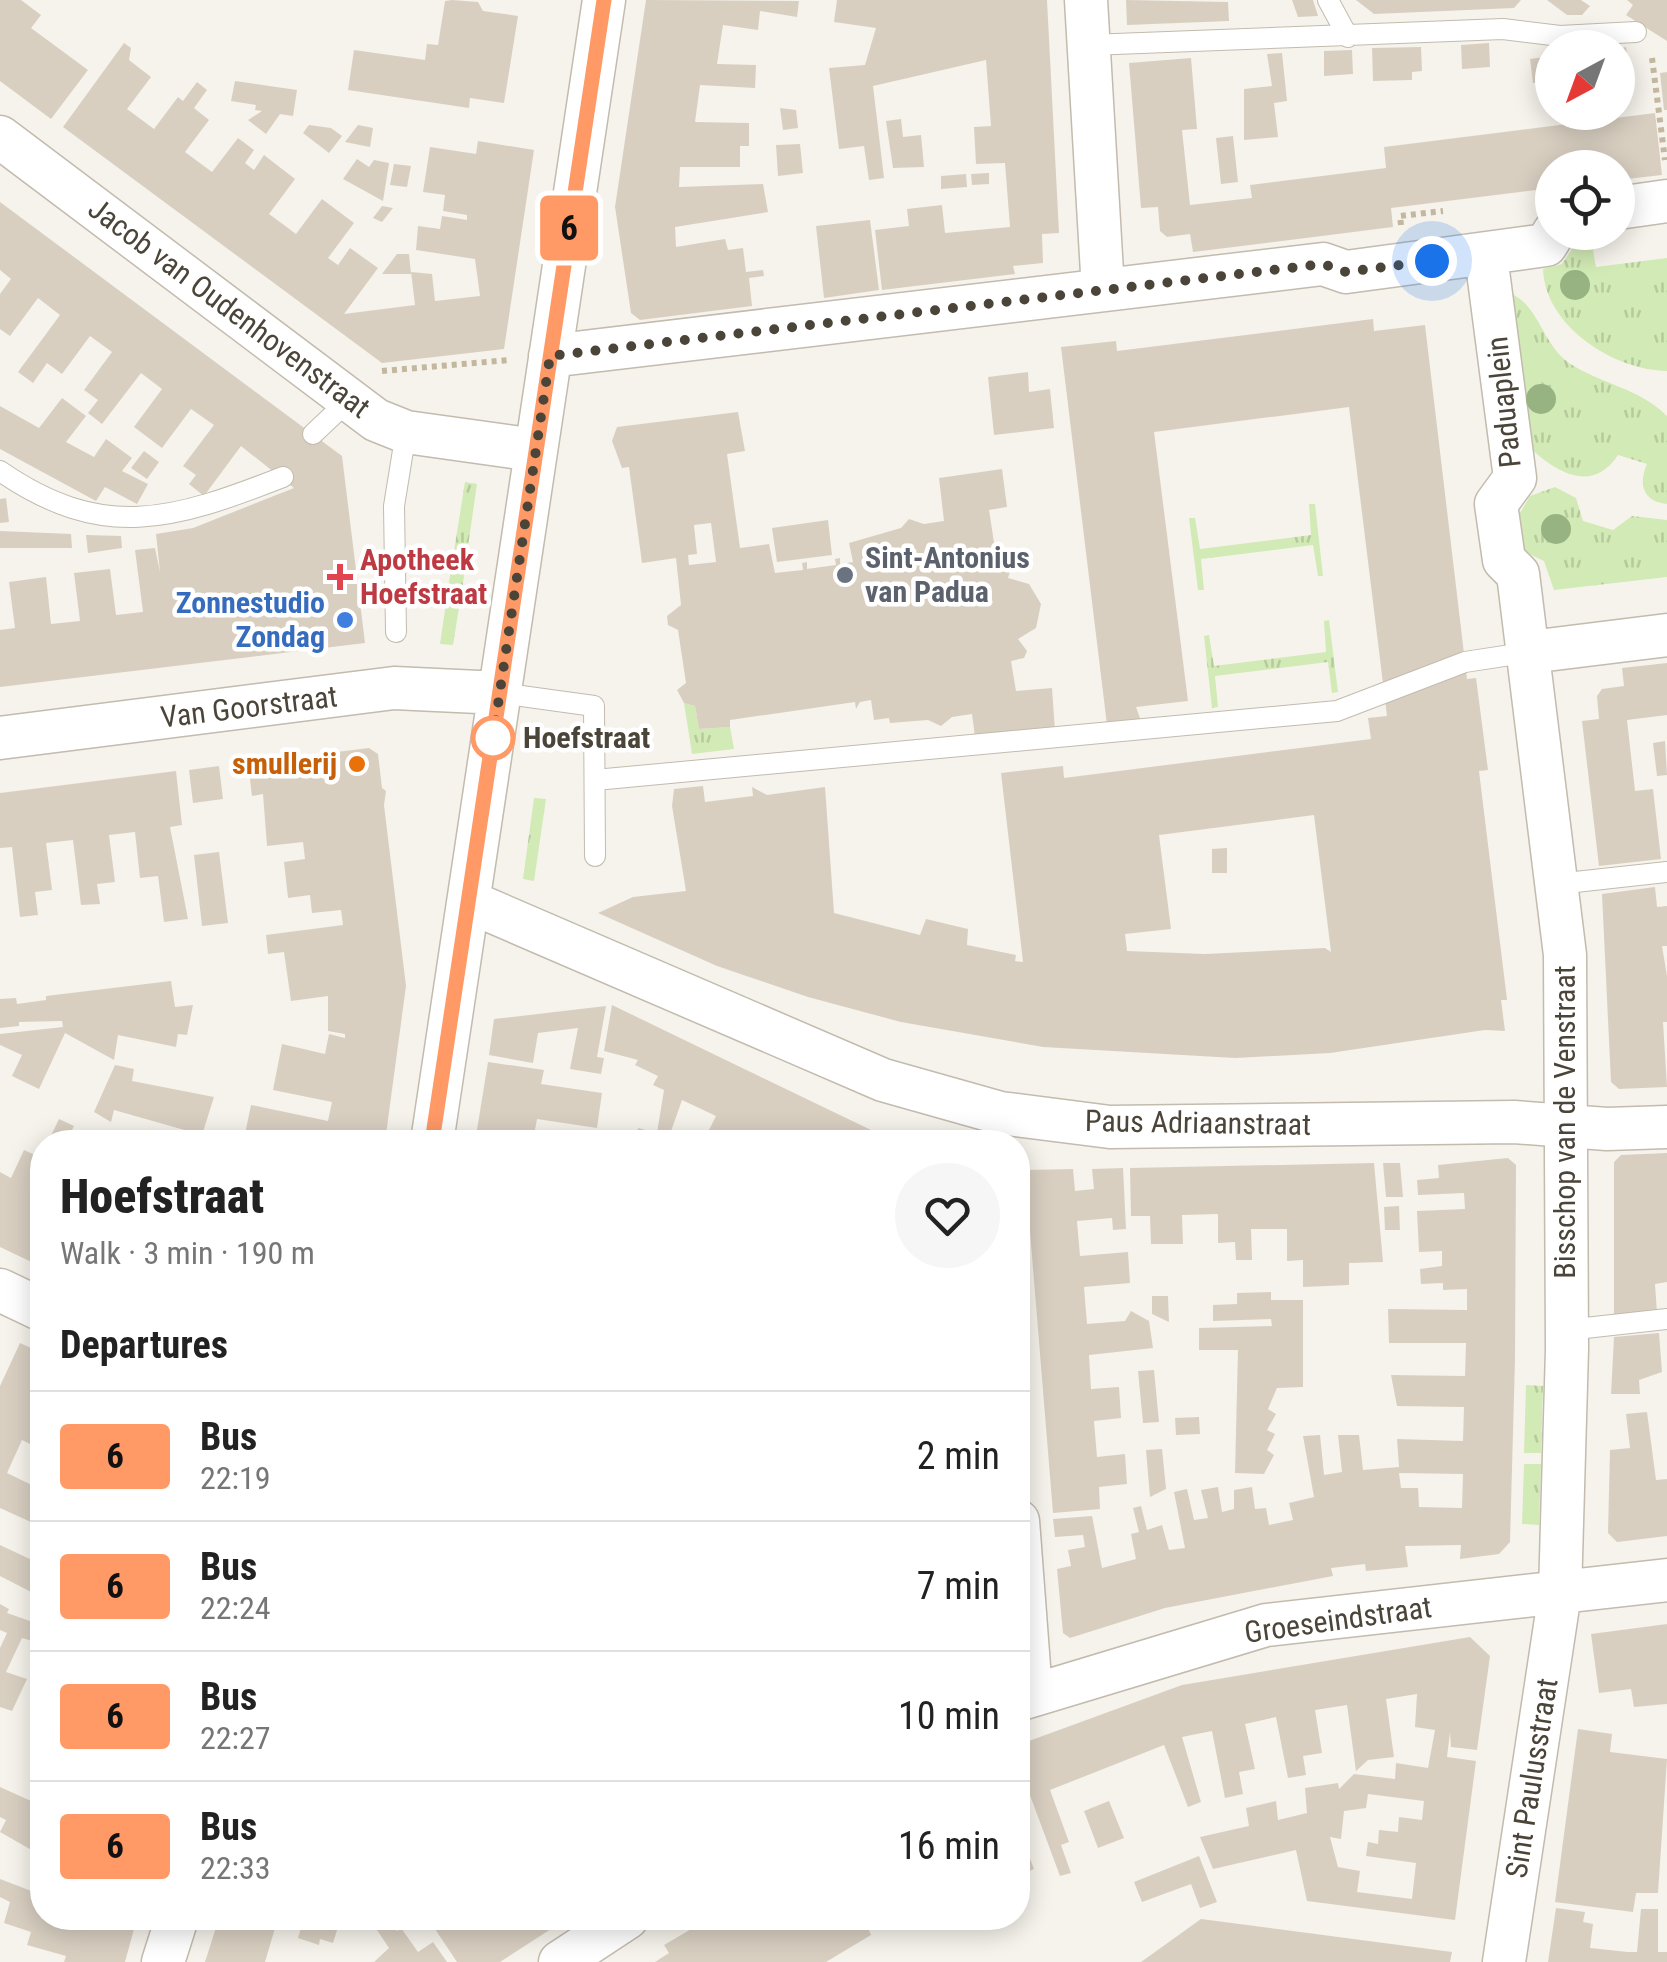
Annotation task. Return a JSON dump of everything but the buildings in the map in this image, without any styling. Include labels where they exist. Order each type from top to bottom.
[{"type":"street","points":[[434,1130],[604,0]]},
{"type":"street","points":[[1086,0],[1104,290]]},
{"type":"street","name":"Jacob van Oudenhovenstraat","points":[[0,136],[376,420],[406,432],[534,450]]},
{"type":"street","points":[[1635,206],[1667,201]]},
{"type":"street","points":[[550,356],[1323,264],[1346,272],[1535,247]]},
{"type":"street","name":"Paduaplein","points":[[1486,256],[1515,478],[1496,504],[1504,560],[1518,574],[1530,652]]},
{"type":"street","points":[[1530,652],[1667,635]]},
{"type":"street","name":"Bisschop van de Venstraat","points":[[1530,652],[1565,956],[1567,1330],[1560,1593]]},
{"type":"street","name":"Van Goorstraat","points":[[0,738],[394,688],[500,692]]},
{"type":"street","name":"Paus Adriaanstraat","points":[[470,902],[997,1128],[1514,1122],[1567,1127],[1667,1127]]},
{"type":"street","name":"Groeseindstraat","points":[[1030,1694],[1266,1625],[1667,1580]]},
{"type":"street","name":"Sint Paulusstraat","points":[[1504,1962],[1560,1593]]},
{"type":"street","points":[[163,1962],[173,1930]]},
{"type":"street","points":[[560,1962],[609,1930]]},
{"type":"lane","points":[[1328,0],[1348,37]]},
{"type":"lane","points":[[1089,45],[1503,29],[1560,36],[1636,32]]},
{"type":"lane","points":[[313,434],[349,400]]},
{"type":"lane","points":[[396,632],[394,506],[406,432]]},
{"type":"lane","points":[[0,471],[41,500],[109,520],[210,505],[282,477]]},
{"type":"lane","points":[[596,780],[1338,710],[1466,662],[1530,652]]},
{"type":"lane","points":[[500,692],[594,706],[595,856]]},
{"type":"lane","points":[[1557,884],[1667,872]]},
{"type":"lane","points":[[1567,1330],[1667,1319]]},
{"type":"path","points":[[1636,32],[1651,45],[1667,176]]},
{"type":"path","points":[[380,371],[550,356]]},
{"type":"green space","points":[[1571,250],[1593,250],[1596,267],[1667,258],[1667,371],[1625,363],[1585,341],[1569,326],[1547,290],[1543,269],[1562,264]]},
{"type":"green space","points":[[1508,292],[1527,306],[1552,345],[1569,363],[1632,392],[1667,416],[1667,504],[1652,500],[1645,491],[1647,464],[1618,455],[1596,474],[1572,475],[1548,463],[1527,445]]},
{"type":"green space","points":[[465,482],[477,484],[467,553],[454,551]]},
{"type":"green space","points":[[1555,487],[1576,498],[1583,521],[1613,530],[1632,516],[1667,520],[1667,577],[1554,590],[1544,561],[1523,551],[1516,520],[1530,496]]},
{"type":"green space","points":[[1309,504],[1315,504],[1323,576],[1318,576],[1313,545],[1201,559],[1204,590],[1198,590],[1189,518],[1195,518],[1200,549],[1311,535]]},
{"type":"green space","points":[[452,562],[466,564],[453,645],[440,644]]},
{"type":"green space","points":[[1329,620],[1338,692],[1332,693],[1328,662],[1215,676],[1218,707],[1212,708],[1204,636],[1209,635],[1214,666],[1326,652],[1324,621]]},
{"type":"green space","points":[[684,703],[695,706],[699,729],[730,727],[734,749],[692,754]]},
{"type":"green space","points":[[534,798],[546,799],[534,881],[523,879]]},
{"type":"green space","points":[[1526,1385],[1543,1386],[1541,1453],[1524,1453]]},
{"type":"green space","points":[[1524,1464],[1541,1464],[1539,1525],[1522,1524]]},
{"type":"bus line","name":"6","points":[[434,1130],[604,0]]},
{"type":"place","name":"Sint-Antonius van Padua","points":[[845,575]]},
{"type":"place","name":"Apotheek Hoefstraat","points":[[340,577]]},
{"type":"place","name":"Zonnestudio Zondag","points":[[345,620]]},
{"type":"place","name":"Hoefstraat","points":[[493,738]]},
{"type":"place","name":"smullerij","points":[[357,764]]},
{"type":"route","points":[[493,738],[550,356],[1323,264],[1346,272],[1432,261]]}]
